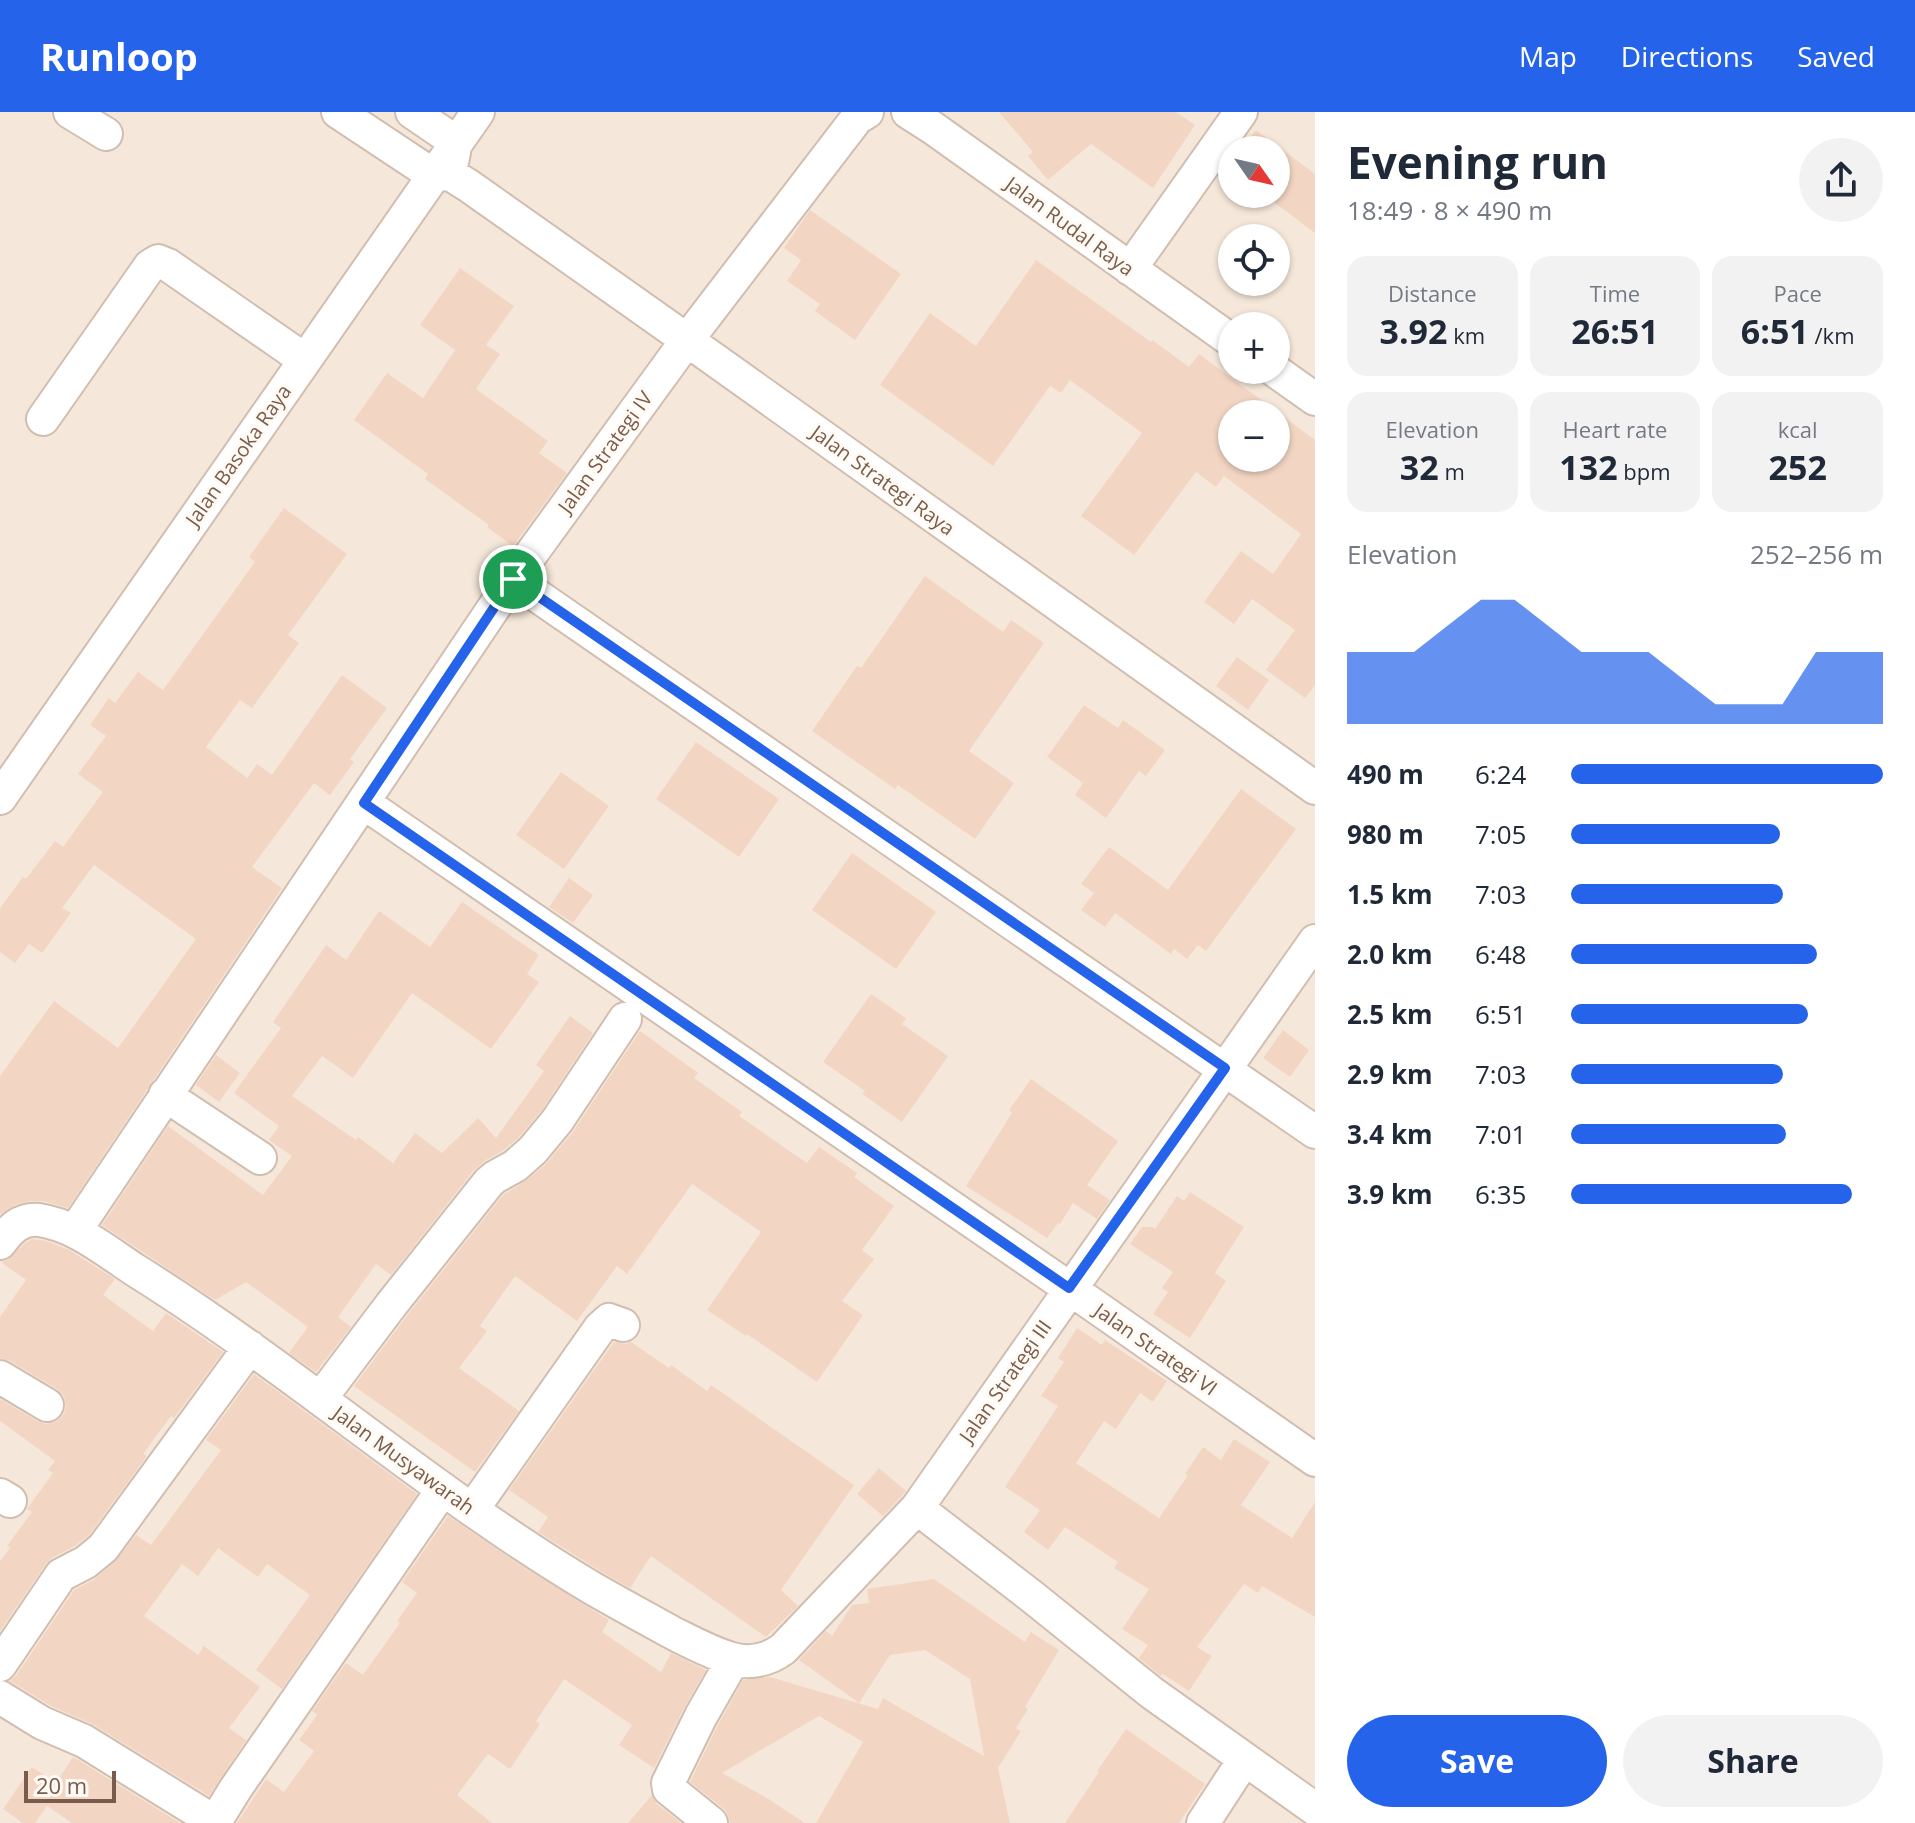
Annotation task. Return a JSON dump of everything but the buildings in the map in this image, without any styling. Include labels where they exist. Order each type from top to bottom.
[{"type":"street","points":[[70,112],[106,134]]},
{"type":"street","name":"Jalan Strategi Raya","points":[[338,112],[452,178],[687,340],[1315,788]]},
{"type":"street","points":[[412,112],[456,142]]},
{"type":"street","name":"Jalan Basoka Raya","points":[[0,798],[304,361],[452,178],[456,142],[478,112]]},
{"type":"street","points":[[687,340],[857,118],[867,112]]},
{"type":"street","points":[[1130,269],[1241,112]]},
{"type":"street","name":"Jalan Rudal Raya","points":[[930,117],[1130,269],[1218,331]]},
{"type":"street","points":[[43,419],[150,266],[158,261],[304,361]]},
{"type":"street","name":"Jalan Strategi IV","points":[[75,1231],[513,579],[687,340]]},
{"type":"street","points":[[1290,381],[1315,399]]},
{"type":"street","points":[[513,579],[1315,1132]]},
{"type":"street","name":"Jalan Strategi VI","points":[[364,803],[1315,1460]]},
{"type":"street","name":"Jalan Strategi III","points":[[741,1660],[772,1657],[783,1649],[917,1508],[1315,941]]},
{"type":"street","points":[[320,1399],[489,1182],[533,1150],[557,1121],[625,1019]]},
{"type":"street","points":[[165,1095],[260,1158]]},
{"type":"street","name":"Jalan Musyawarah","points":[[0,1243],[16,1225],[25,1220],[37,1220],[75,1231],[250,1347],[472,1510],[554,1565],[701,1647],[741,1660]]},
{"type":"street","points":[[472,1510],[600,1328],[609,1320],[623,1325]]},
{"type":"street","points":[[0,1665],[61,1575],[86,1562],[103,1548],[250,1347]]},
{"type":"street","points":[[0,1377],[47,1405]]},
{"type":"street","points":[[0,1697],[42,1723],[84,1741],[216,1822],[443,1489]]},
{"type":"street","points":[[917,1508],[1152,1693],[1315,1809]]},
{"type":"street","points":[[711,1823],[669,1789],[668,1783],[701,1716],[741,1660]]},
{"type":"street","points":[[1203,1823],[1244,1760]]},
{"type":"shaded area","points":[[0,112],[1315,112],[1315,1823],[0,1823]]},
{"type":"route","points":[[513,579],[1225,1068],[1069,1288],[364,803],[513,579]]}]
